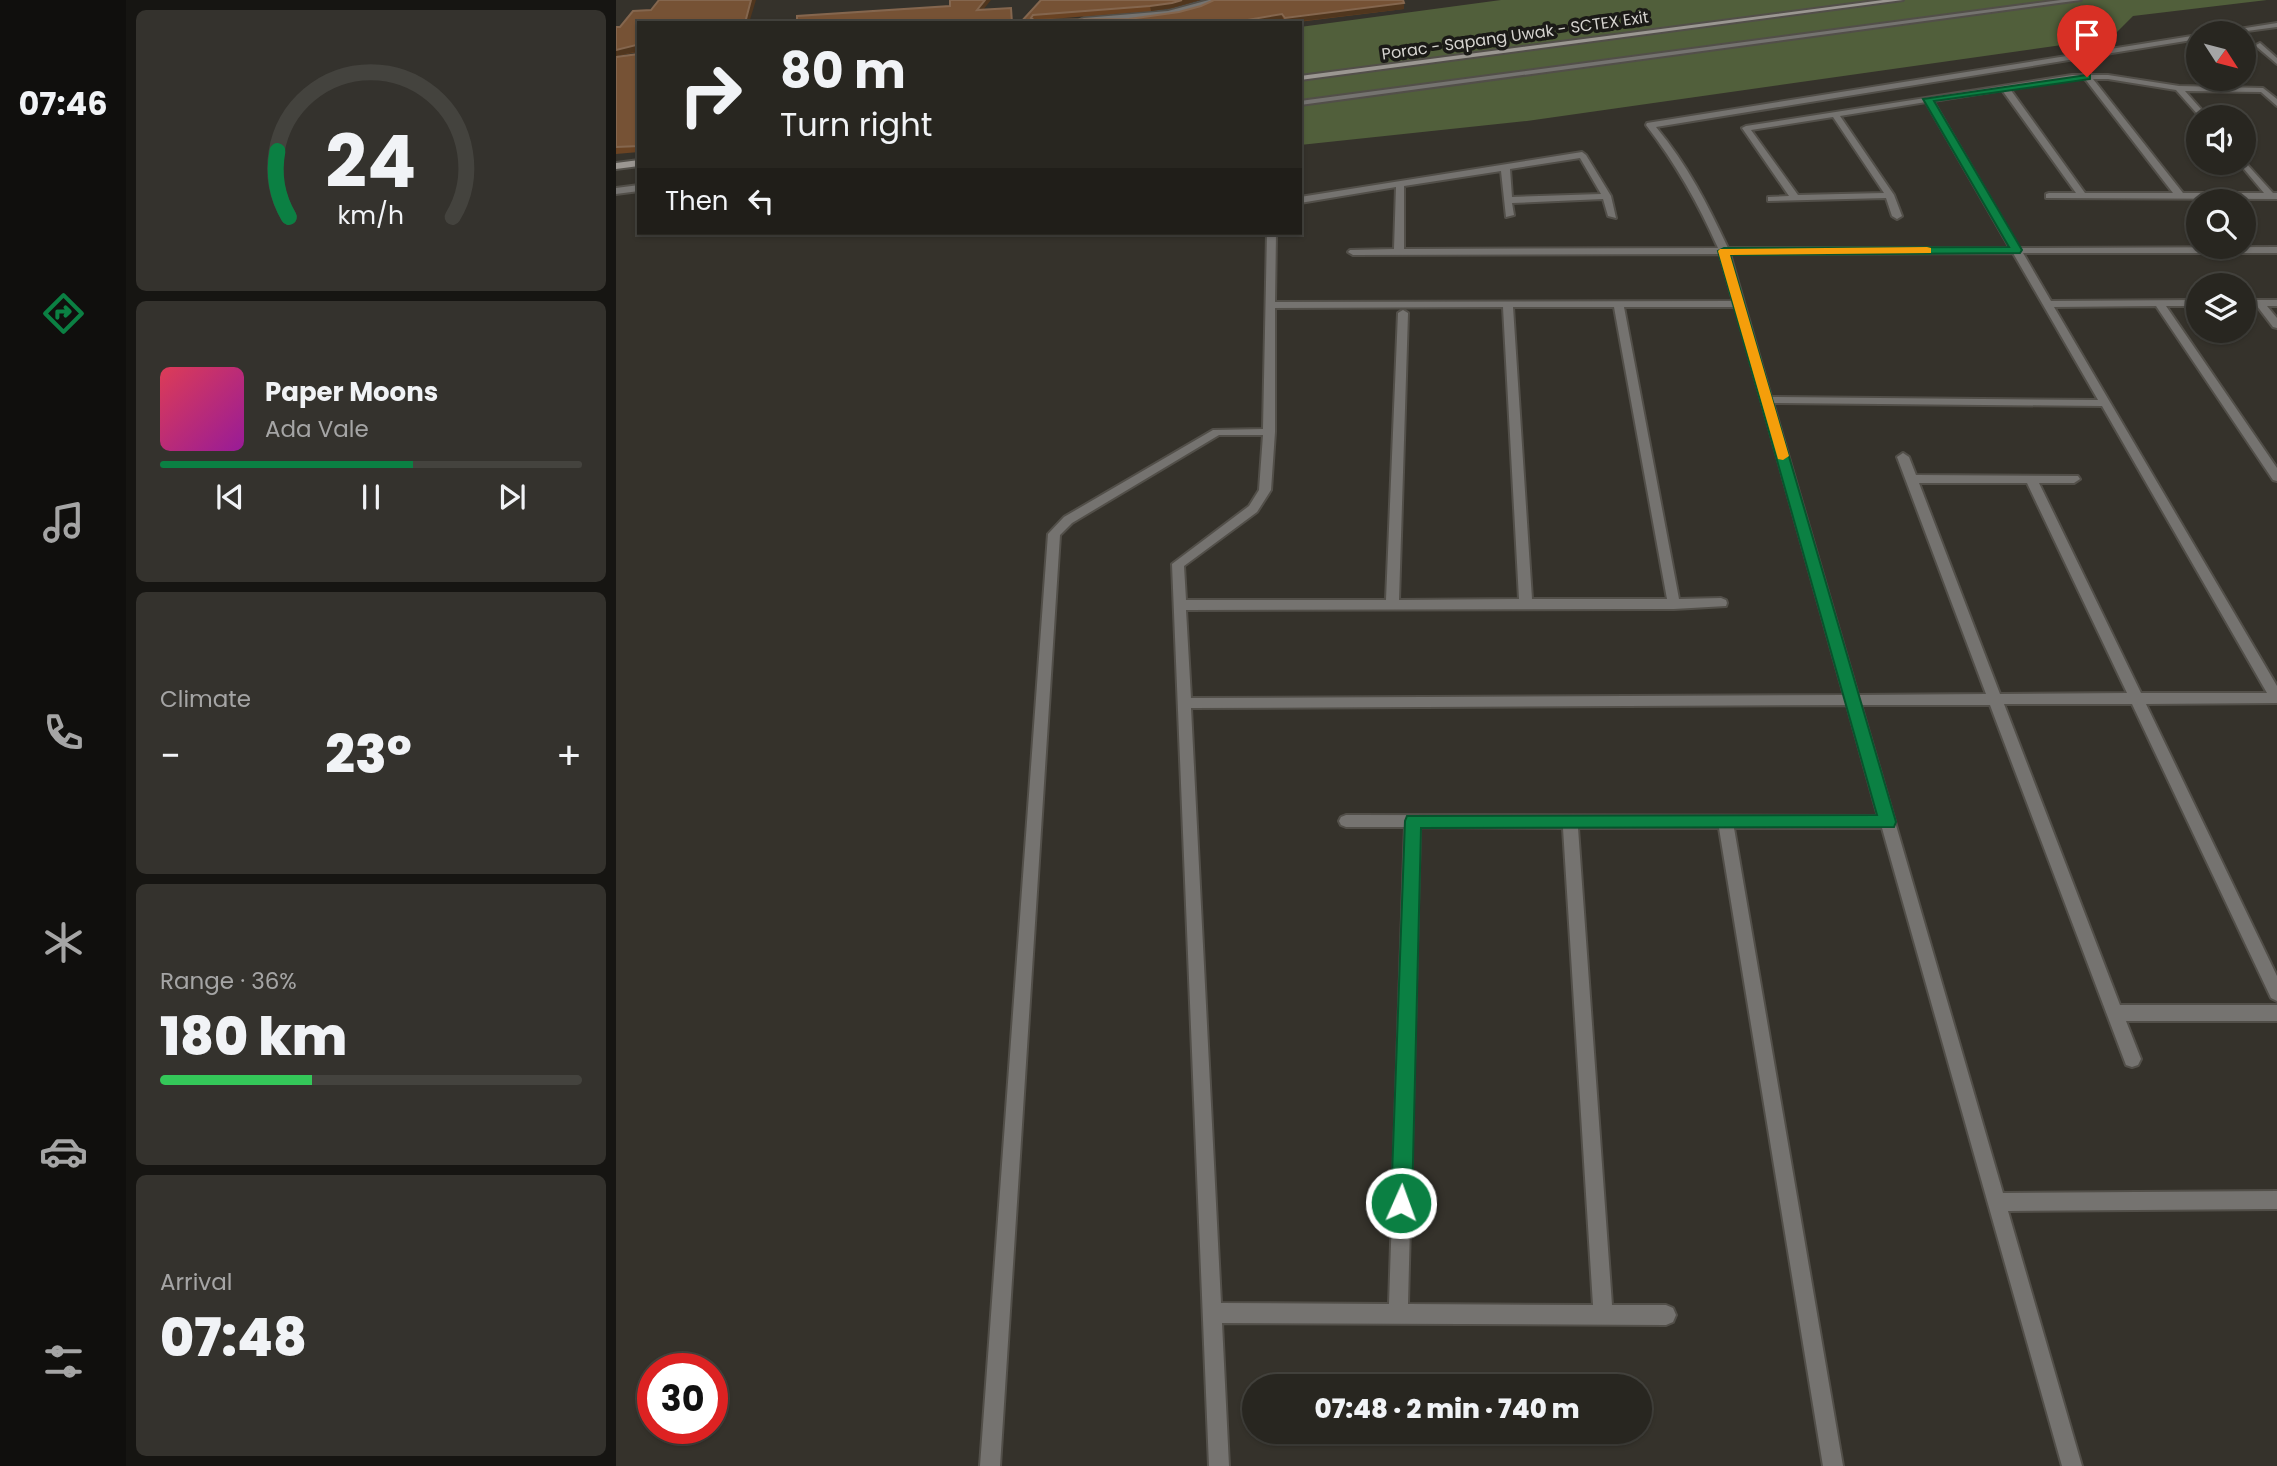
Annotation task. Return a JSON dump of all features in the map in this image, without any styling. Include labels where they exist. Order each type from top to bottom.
[{"type":"main road","name":"Porac - Sapang Uwak - SCTEX Exit","points":[[1302,78],[1899,0]]},
{"type":"main road","points":[[616,166],[637,163]]},
{"type":"street","points":[[1078,21],[1159,15],[1184,11],[1216,0]]},
{"type":"street","points":[[1302,103],[2077,0]]},
{"type":"street","points":[[2256,28],[2277,25]]},
{"type":"street","points":[[2073,1466],[1724,251],[1699,194],[1677,156],[1650,125],[2186,39]]},
{"type":"street","points":[[2277,44],[2260,45],[2277,62]]},
{"type":"street","points":[[2087,77],[2180,196]]},
{"type":"street","points":[[1795,198],[1746,128],[2004,87],[2087,77],[2118,78],[2179,88],[2263,90],[2277,104]]},
{"type":"street","points":[[2004,87],[2082,196]]},
{"type":"street","points":[[2179,88],[2194,105]]},
{"type":"street","points":[[1928,99],[2277,698]]},
{"type":"street","points":[[1835,114],[1890,195],[1897,216]]},
{"type":"street","points":[[1302,200],[1582,155],[1607,196],[1613,216]]},
{"type":"street","points":[[1505,167],[1509,215]]},
{"type":"street","points":[[2254,175],[2274,196]]},
{"type":"street","points":[[1399,252],[1400,184]]},
{"type":"street","points":[[616,191],[637,188]]},
{"type":"street","points":[[1771,199],[1890,195]]},
{"type":"street","points":[[1508,200],[1607,196]]},
{"type":"street","points":[[2049,196],[2274,196]]},
{"type":"street","points":[[1219,1466],[1178,564],[1253,509],[1265,490],[1269,432],[1271,235]]},
{"type":"street","points":[[1353,252],[2277,250]]},
{"type":"street","points":[[2159,303],[2277,478]]},
{"type":"street","points":[[2048,304],[2186,303]]},
{"type":"street","points":[[2256,303],[2277,303]]},
{"type":"street","points":[[2260,303],[2277,325]]},
{"type":"street","points":[[1619,304],[1674,604]]},
{"type":"street","points":[[1270,305],[1739,304]]},
{"type":"street","points":[[1507,305],[1526,604]]},
{"type":"street","points":[[1392,604],[1403,313]]},
{"type":"street","points":[[1767,400],[2105,403]]},
{"type":"street","points":[[990,1466],[1054,534],[1068,520],[1217,432],[1269,432]]},
{"type":"street","points":[[1903,457],[2132,1059]]},
{"type":"street","points":[[1912,479],[2074,479]]},
{"type":"street","points":[[2031,479],[2277,993]]},
{"type":"street","points":[[1180,605],[1721,603]]},
{"type":"street","points":[[1184,703],[2277,698]]},
{"type":"street","points":[[1346,821],[1888,822]]},
{"type":"street","points":[[1398,1312],[1413,821]]},
{"type":"street","points":[[1570,821],[1603,1313]]},
{"type":"street","points":[[1725,821],[1833,1466]]},
{"type":"street","points":[[2115,1013],[2277,1013]]},
{"type":"street","points":[[1997,1202],[2277,1200]]},
{"type":"street","points":[[1212,1313],[1666,1315]]},
{"type":"green space","points":[[1501,0],[2267,0],[2133,16],[2111,38],[1527,121],[1302,145],[1302,27]]},
{"type":"building","points":[[659,0],[751,0],[746,21],[637,21],[637,46],[616,50],[616,27],[620,27],[633,11],[651,10]]},
{"type":"building","points":[[950,0],[985,0],[977,10],[1011,8],[1012,21],[797,21],[797,16],[950,6]]},
{"type":"building","points":[[1041,0],[1182,0],[1150,6],[1033,15],[1031,18],[1034,20],[1129,19],[1179,12],[1214,0],[1403,0],[1404,3],[1285,18],[1282,14],[1241,21],[1022,21]]},
{"type":"building","points":[[637,54],[637,146],[616,147],[616,57]]},
{"type":"slow traffic","points":[[1783,456],[1724,251],[1927,251]]},
{"type":"route","points":[[1401,1203],[1413,821],[1888,822],[1724,251],[2017,250],[1928,99],[2087,77]]}]
